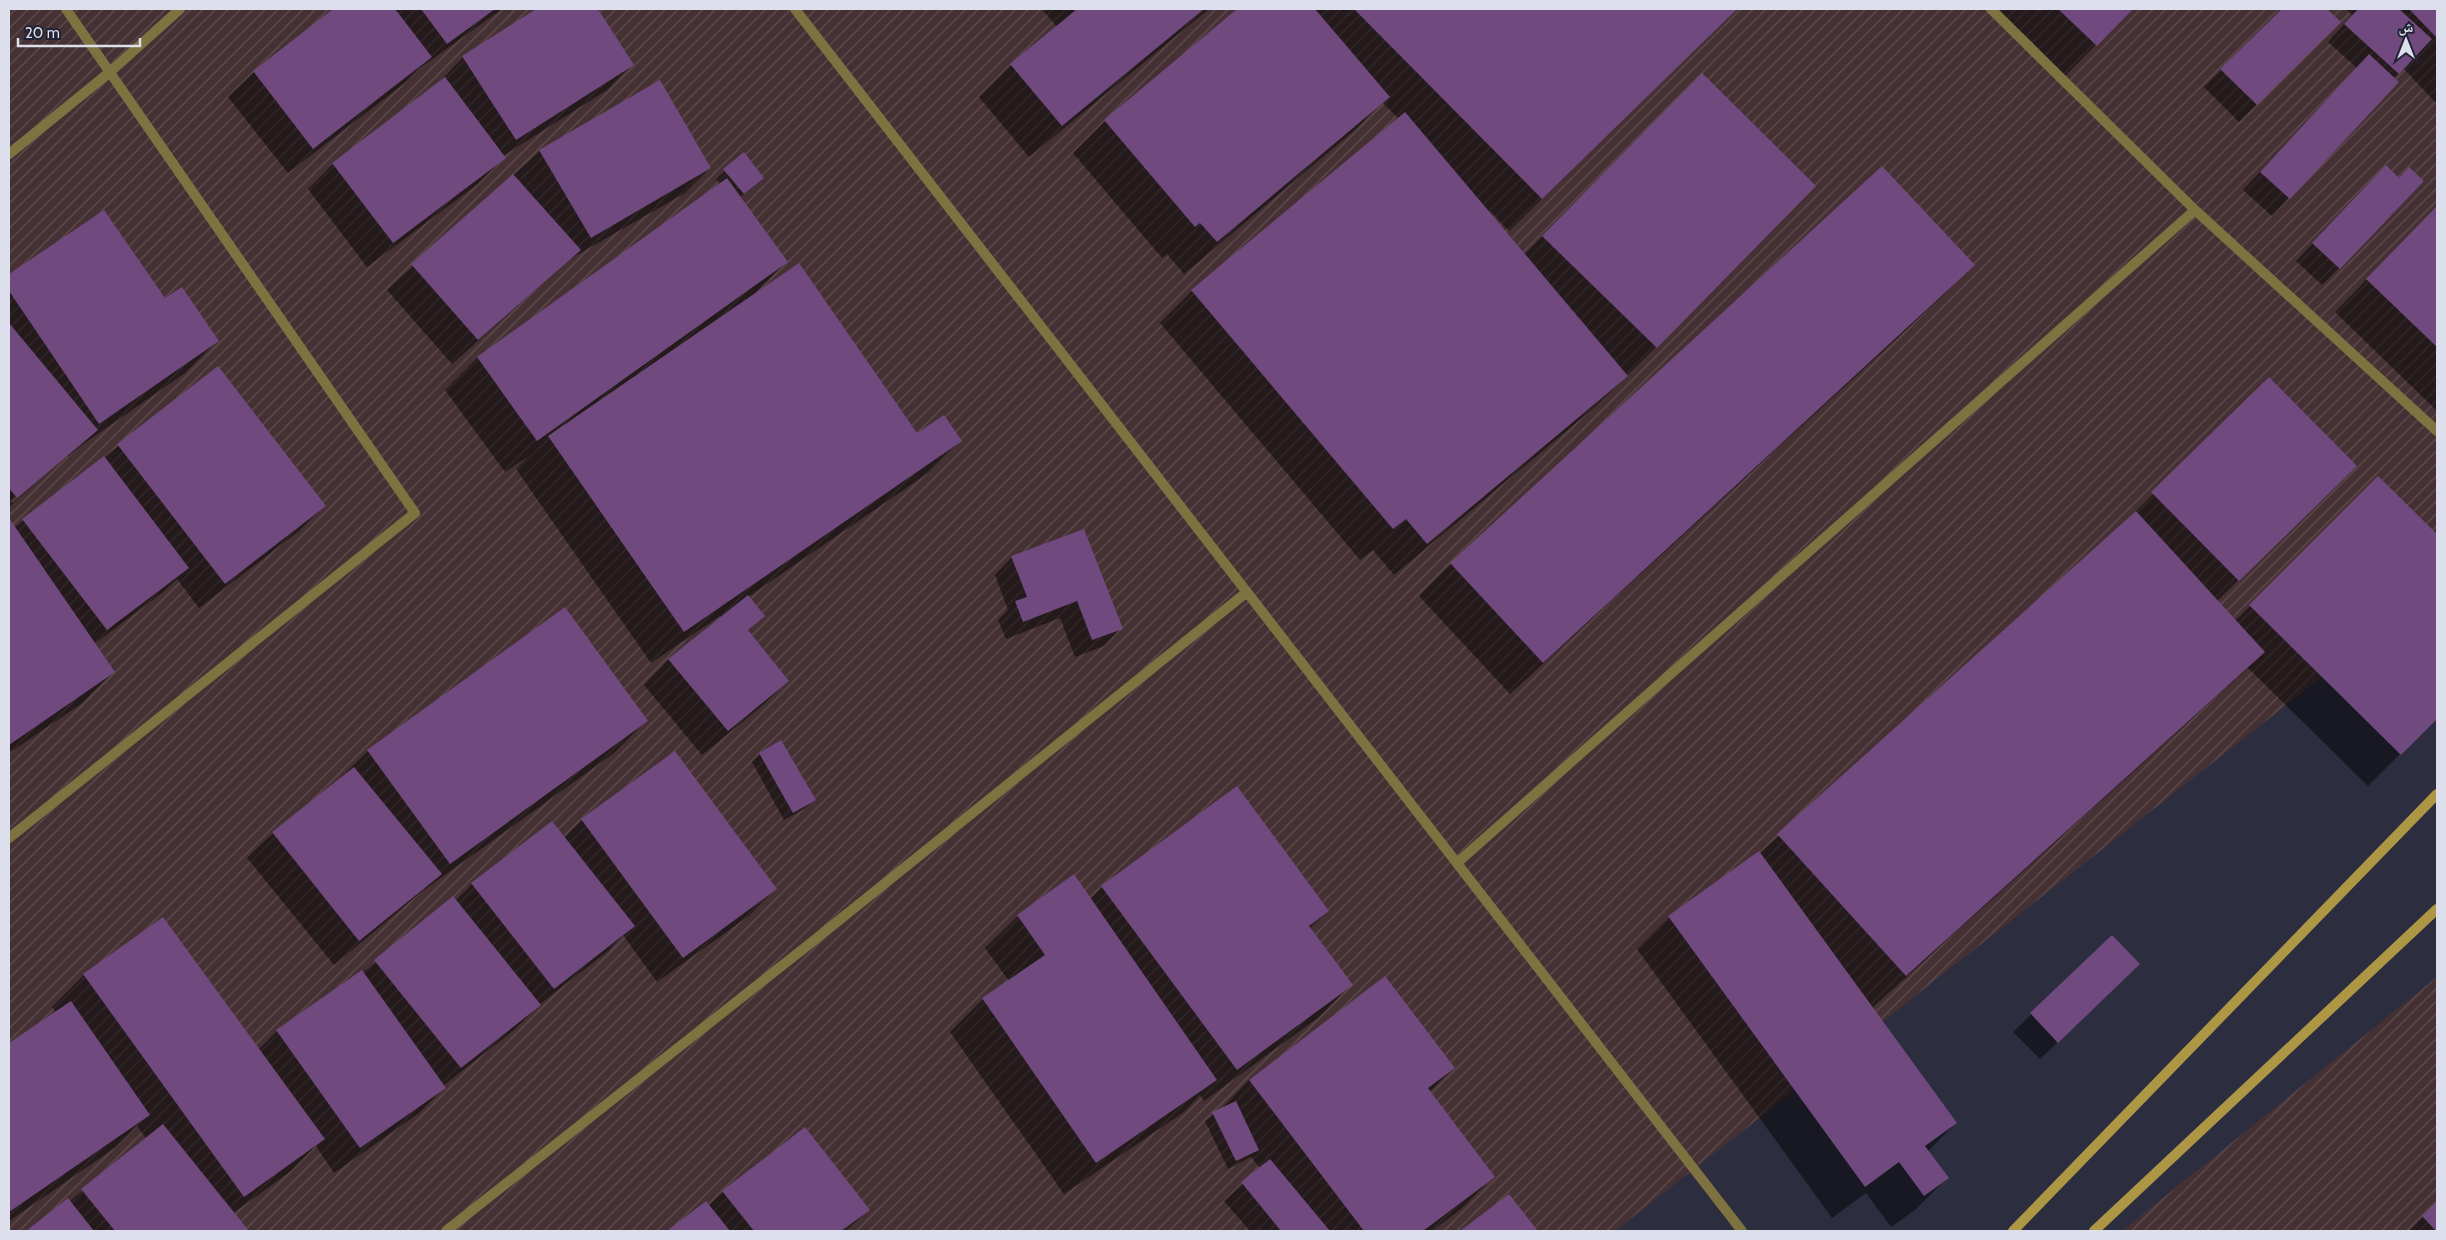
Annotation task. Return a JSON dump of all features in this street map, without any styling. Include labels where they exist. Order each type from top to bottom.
[{"type":"street","points":[[9,838],[415,513],[66,9]]},
{"type":"street","points":[[9,154],[110,72],[180,9]]},
{"type":"street","points":[[795,9],[1742,1231]]},
{"type":"street","points":[[1991,9],[2195,210],[2437,430]]},
{"type":"street","points":[[1457,863],[2195,210]]},
{"type":"street","points":[[446,1231],[820,936],[1247,592]]},
{"type":"street","points":[[2013,1231],[2437,794]]},
{"type":"street","points":[[2094,1231],[2437,909]]},
{"type":"shaded area","points":[[9,9],[2437,9],[2437,587],[1615,1231],[9,1231]]},
{"type":"shaded area","points":[[2437,977],[2437,1231],[2122,1231]]},
{"type":"building","points":[[333,9],[395,9],[432,57],[313,149],[253,71]]},
{"type":"building","points":[[421,9],[495,9],[447,44]]},
{"type":"building","points":[[536,9],[598,9],[634,65],[516,140],[462,56]]},
{"type":"building","points":[[1077,9],[1204,9],[1062,126],[1010,64]]},
{"type":"building","points":[[1237,9],[1315,9],[1390,97],[1217,242],[1200,223],[1195,227],[1104,120]]},
{"type":"building","points":[[1354,9],[1737,9],[1542,199]]},
{"type":"building","points":[[2058,9],[2133,9],[2097,46]]},
{"type":"building","points":[[2282,9],[2327,9],[2341,22],[2257,105],[2220,69]]},
{"type":"building","points":[[2358,9],[2399,9],[2432,39],[2399,74],[2344,24]]},
{"type":"building","points":[[2409,9],[2437,9],[2437,38]]},
{"type":"building","points":[[2369,54],[2399,82],[2290,199],[2260,172]]},
{"type":"building","points":[[1702,73],[1816,186],[1657,348],[1542,236]]},
{"type":"building","points":[[445,77],[506,158],[393,243],[332,163]]},
{"type":"building","points":[[660,80],[711,168],[591,238],[539,150]]},
{"type":"building","points":[[1405,112],[1628,376],[1427,544],[1406,519],[1393,529],[1191,290]]},
{"type":"building","points":[[744,152],[764,178],[744,194],[723,169]]},
{"type":"building","points":[[2386,165],[2399,178],[2409,167],[2424,181],[2340,269],[2312,243]]},
{"type":"building","points":[[1882,166],[1975,265],[1543,663],[1450,563]]},
{"type":"building","points":[[513,174],[581,250],[478,340],[411,264]]},
{"type":"building","points":[[727,178],[788,262],[537,441],[477,357]]},
{"type":"building","points":[[2437,206],[2437,347],[2366,279]]},
{"type":"building","points":[[104,210],[165,298],[182,287],[219,341],[99,424],[9,291],[9,274]]},
{"type":"building","points":[[799,263],[917,433],[944,415],[962,441],[684,632],[548,436]]},
{"type":"building","points":[[9,323],[98,430],[17,498],[9,488]]},
{"type":"building","points":[[218,366],[326,506],[225,584],[117,444]]},
{"type":"building","points":[[2269,377],[2357,466],[2239,581],[2151,492]]},
{"type":"building","points":[[104,456],[189,568],[107,630],[22,519]]},
{"type":"building","points":[[2378,476],[2437,534],[2437,719],[2401,755],[2249,605]]},
{"type":"building","points":[[2136,511],[2265,652],[1906,976],[1777,834]]},
{"type":"building","points":[[9,518],[115,672],[9,745]]},
{"type":"building","points":[[1084,529],[1123,629],[1092,640],[1077,601],[1023,622],[1015,601],[1027,597],[1011,556]]},
{"type":"building","points":[[748,595],[765,616],[748,630],[789,681],[728,731],[668,659]]},
{"type":"building","points":[[565,607],[648,721],[450,864],[367,750]]},
{"type":"building","points":[[781,740],[816,800],[793,813],[759,753]]},
{"type":"building","points":[[675,751],[777,889],[683,958],[581,819]]},
{"type":"building","points":[[354,767],[442,874],[359,941],[272,832]]},
{"type":"building","points":[[1237,786],[1329,911],[1309,926],[1353,985],[1237,1070],[1101,886]]},
{"type":"building","points":[[552,821],[635,926],[554,989],[471,883]]},
{"type":"building","points":[[1759,851],[1957,1123],[1925,1146],[1949,1178],[1924,1196],[1899,1162],[1865,1187],[1668,916]]},
{"type":"building","points":[[1074,874],[1217,1080],[1096,1163],[982,998],[1045,955],[1017,915]]},
{"type":"building","points":[[453,896],[541,1005],[461,1068],[374,960]]},
{"type":"building","points":[[163,917],[325,1139],[244,1197],[83,974]]},
{"type":"building","points":[[2112,935],[2140,964],[2058,1043],[2030,1013]]},
{"type":"building","points":[[362,970],[446,1088],[360,1148],[276,1030]]},
{"type":"building","points":[[1385,976],[1455,1068],[1428,1088],[1495,1177],[1423,1231],[1364,1231],[1249,1080]]},
{"type":"building","points":[[71,1001],[150,1115],[9,1212],[9,1043]]},
{"type":"building","points":[[1236,1101],[1259,1150],[1236,1161],[1212,1112]]},
{"type":"building","points":[[163,1124],[249,1231],[115,1231],[81,1189]]},
{"type":"building","points":[[805,1127],[870,1210],[841,1231],[754,1231],[722,1191]]},
{"type":"building","points":[[1270,1159],[1330,1231],[1281,1231],[1241,1182]]},
{"type":"building","points":[[1509,1194],[1538,1231],[1460,1231]]},
{"type":"building","points":[[68,1198],[94,1231],[26,1231]]},
{"type":"building","points":[[706,1201],[730,1231],[667,1231]]},
{"type":"building","points":[[2437,1201],[2437,1231],[2436,1231],[2422,1216]]}]
